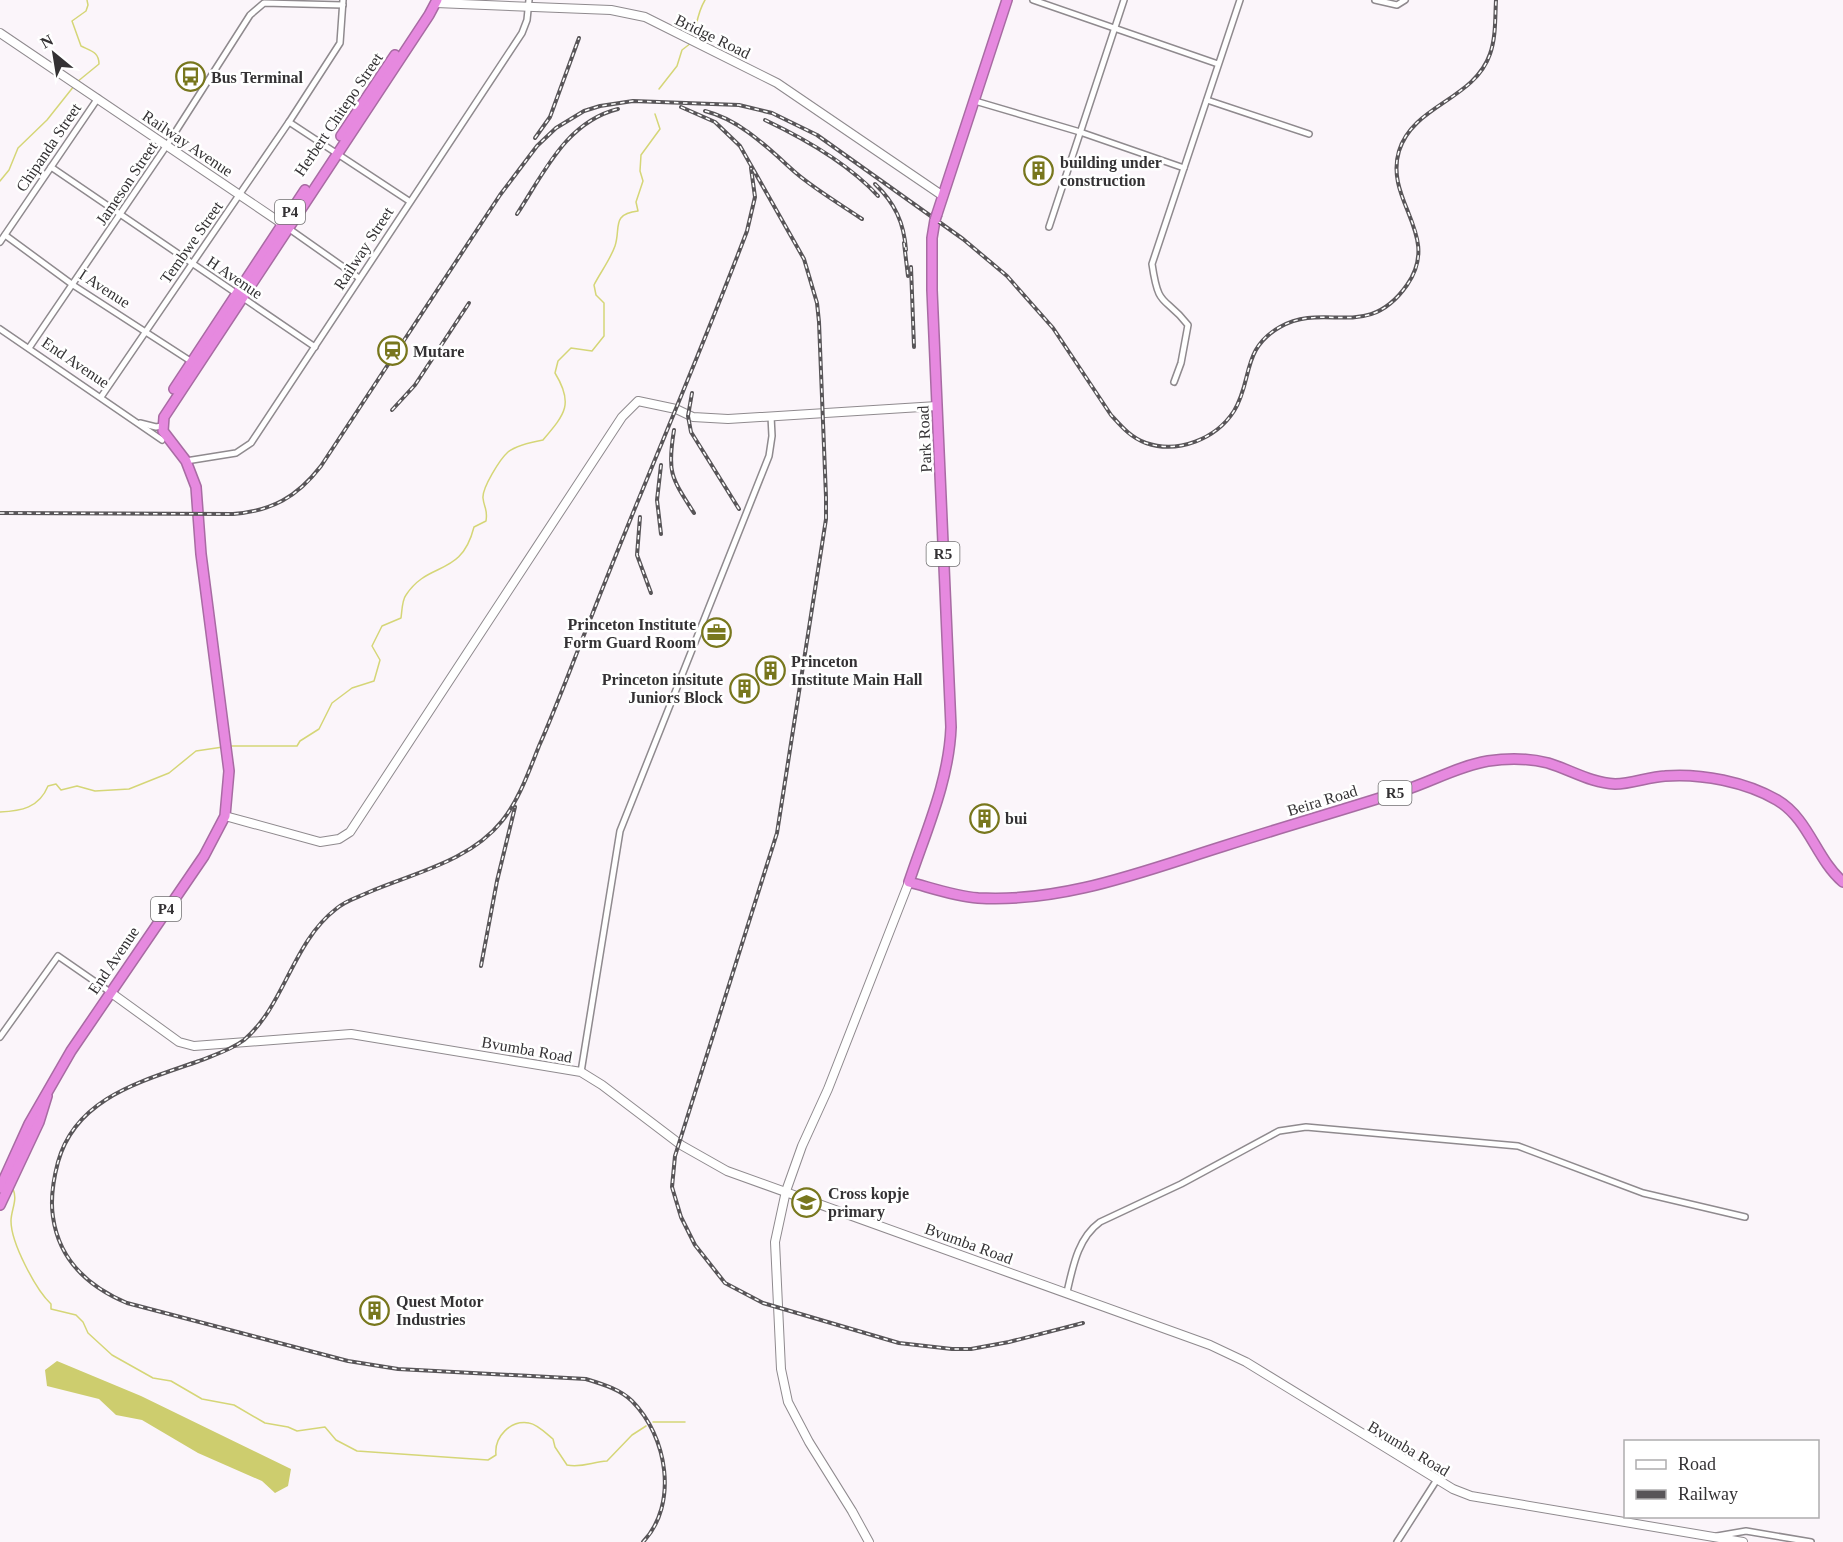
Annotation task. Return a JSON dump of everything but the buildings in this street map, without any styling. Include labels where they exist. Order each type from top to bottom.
[{"type":"highway","name":"Park Road","points":[[909,882],[950,752],[950,682],[932,246],[936,217],[1007,0]]},
{"type":"highway","name":"Herbert Chitepo Street","points":[[159,427],[160,410],[434,1]]},
{"type":"highway","name":"Herbert Chitepo Street","points":[[159,427],[238,296]]},
{"type":"highway","name":"End Avenue","points":[[159,427],[162,440],[185,468],[191,486],[198,580],[222,720]]},
{"type":"highway","name":"End Avenue","points":[[48,1091],[110,992],[204,856],[225,816],[230,786],[201,554],[196,487],[186,461],[159,427]]},
{"type":"highway","name":"Beira Road","points":[[909,882],[976,898],[1053,895],[1143,872],[1420,785],[1486,761],[1517,758],[1546,763],[1594,781],[1616,784],[1663,776],[1681,776],[1714,779],[1763,793],[1792,812],[1804,826],[1829,870],[1843,882]]},
{"type":"highway","name":"P4","points":[[0,1188],[29,1125],[48,1091]]},
{"type":"highway","name":"P4","points":[[0,1205],[45,1108],[48,1091]]},
{"type":"street","points":[[1033,0],[1218,64]]},
{"type":"street","points":[[1049,228],[1124,0]]},
{"type":"street","points":[[1174,382],[1181,363],[1188,325],[1163,303],[1156,292],[1152,264],[1240,0]]},
{"type":"street","points":[[1375,0],[1397,5],[1405,0]]},
{"type":"street","points":[[289,1],[343,3]]},
{"type":"street","name":"Jameson Street","points":[[29,348],[167,145],[250,15],[264,3],[289,1]]},
{"type":"street","name":"Bridge Road","points":[[434,1],[529,4],[611,10],[645,17],[777,83],[943,196]]},
{"type":"street","name":"Tembwe Street","points":[[101,397],[240,195],[339,43],[343,3]]},
{"type":"street","name":"Railway Street","points":[[186,461],[236,453],[244,449],[315,347],[409,201],[522,33],[529,4]]},
{"type":"street","name":"Railway Avenue","points":[[0,33],[84,88],[359,278]]},
{"type":"street","name":"Chipanda Street","points":[[0,242],[98,98]]},
{"type":"street","points":[[1207,100],[1309,134]]},
{"type":"street","points":[[975,101],[1080,132],[1184,168]]},
{"type":"street","points":[[289,122],[335,150],[409,201]]},
{"type":"street","name":"H Avenue","points":[[51,167],[315,347]]},
{"type":"street","name":"I Avenue","points":[[4,235],[73,285],[192,362]]},
{"type":"street","name":"End Avenue","points":[[0,329],[162,440]]},
{"type":"street","points":[[225,816],[320,842],[339,839],[350,832],[622,417],[634,403],[644,400],[676,409],[693,417],[728,419],[937,406]]},
{"type":"street","points":[[581,1072],[620,831],[769,456],[772,436],[771,416]]},
{"type":"street","name":"End Avenue","points":[[134,422],[159,427]]},
{"type":"street","points":[[868,1542],[852,1510],[809,1442],[786,1392],[776,1309],[775,1242],[786,1191],[909,882]]},
{"type":"street","name":"Bvumba Road","points":[[0,1037],[58,956],[179,1042],[194,1046],[351,1034],[581,1072],[602,1085],[681,1145],[709,1162],[739,1176],[1067,1292],[1210,1346],[1246,1362],[1436,1481],[1471,1496],[1743,1542]]},
{"type":"street","points":[[1067,1292],[1083,1241],[1091,1228],[1290,1127],[1424,1136],[1518,1146],[1643,1193],[1744,1216]]},
{"type":"street","points":[[1397,1542],[1436,1481]]},
{"type":"street","points":[[1713,1537],[1746,1531],[1811,1542]]},
{"type":"shaded area","points":[[57,1361],[141,1396],[291,1469],[288,1486],[275,1493],[262,1481],[198,1453],[142,1420],[116,1415],[99,1399],[47,1386],[45,1370]]},
{"type":"waterway","points":[[77,82],[99,64],[96,54],[81,46],[72,21],[86,11],[87,0]]},
{"type":"waterway","points":[[693,38],[705,0]]},
{"type":"waterway","points":[[659,89],[677,66],[682,50],[691,43]]},
{"type":"waterway","points":[[0,181],[9,170],[18,148],[47,120],[74,86]]},
{"type":"waterway","points":[[230,746],[297,746],[300,741],[319,729],[332,703],[352,688],[374,681],[380,660],[372,646],[382,626],[401,618],[405,597],[415,584],[453,562],[468,543],[474,527],[486,521],[483,493],[492,474],[508,452],[543,440],[557,423],[565,401],[561,384],[555,373],[558,361],[571,348],[592,351],[604,336],[604,303],[596,295],[594,285],[615,246],[620,219],[624,215],[638,211],[636,202],[643,181],[640,171],[641,155],[660,129],[655,114]]},
{"type":"waterway","points":[[0,812],[28,807],[40,799],[48,786],[56,784],[61,790],[77,786],[95,791],[129,789],[169,773],[196,751],[223,747]]},
{"type":"waterway","points":[[13,1189],[15,1201],[11,1221],[15,1241],[32,1277],[51,1304],[51,1309],[76,1315],[83,1322],[88,1333],[112,1355],[153,1378],[171,1381],[202,1399],[234,1405],[265,1423],[297,1431],[325,1427],[336,1440],[357,1451],[488,1460],[496,1455],[498,1442],[505,1431],[516,1424],[529,1423],[539,1427],[553,1439],[555,1447],[567,1465],[577,1466],[607,1461],[632,1435],[646,1426]]},
{"type":"waterway","points":[[653,1422],[685,1422]]},
{"type":"railway","points":[[0,513],[233,514],[260,510],[293,494],[321,466],[500,195],[537,146],[556,128],[584,111],[633,101],[739,105],[772,113],[817,135],[963,239],[1007,276],[1053,328],[1111,415],[1131,435],[1158,446],[1171,447],[1195,442],[1217,429],[1234,411],[1244,388],[1253,355],[1259,345],[1280,327],[1297,320],[1314,317],[1346,318],[1377,312],[1392,302],[1407,285],[1416,267],[1418,250],[1416,234],[1399,186],[1396,169],[1399,151],[1406,136],[1417,123],[1458,93],[1482,69],[1490,54],[1493,41],[1496,0]]},
{"type":"railway","points":[[535,138],[550,117],[579,38]]},
{"type":"railway","points":[[681,107],[715,122],[740,146],[804,259],[817,303],[819,322],[826,497],[826,519],[777,833],[675,1156],[672,1187],[681,1217],[695,1245],[725,1283],[763,1303],[899,1343],[971,1349],[1083,1323]]},
{"type":"railway","points":[[517,214],[547,166],[570,137],[584,125],[618,109]]},
{"type":"railway","points":[[705,111],[742,128],[804,179],[862,219]]},
{"type":"railway","points":[[765,120],[840,162],[878,196]]},
{"type":"railway","points":[[643,1542],[654,1526],[661,1509],[665,1490],[664,1470],[654,1432],[632,1401],[622,1393],[586,1379],[398,1369],[348,1361],[127,1303],[88,1280],[69,1259],[56,1232],[52,1210],[53,1183],[67,1140],[80,1122],[96,1107],[135,1085],[222,1052],[244,1040],[269,1010],[309,939],[336,909],[351,900],[457,857],[489,835],[508,813],[523,785],[553,714],[747,231],[755,197],[751,168]]},
{"type":"railway","points":[[875,184],[897,214],[906,250]]},
{"type":"railway","points":[[904,243],[908,276]]},
{"type":"railway","points":[[911,267],[914,347]]},
{"type":"railway","points":[[392,410],[415,385],[469,303]]},
{"type":"railway","points":[[692,393],[688,416],[691,432],[739,509]]},
{"type":"railway","points":[[674,430],[671,466],[680,491],[694,513]]},
{"type":"railway","points":[[661,465],[657,500],[661,534]]},
{"type":"railway","points":[[640,517],[637,555],[651,593]]},
{"type":"railway","points":[[481,966],[497,881],[515,807]]},
{"type":"place","name":"Bus Terminal","points":[[190,77]]},
{"type":"place","name":"building under construction","points":[[1039,171]]},
{"type":"place","name":"Mutare","points":[[392,351]]},
{"type":"place","name":"Princeton Institute Form Guard Room","points":[[717,633]]},
{"type":"place","name":"Princeton Institute Main Hall","points":[[770,670]]},
{"type":"place","name":"Princeton insitute Juniors Block","points":[[744,688]]},
{"type":"place","name":"bui","points":[[984,818]]},
{"type":"place","name":"Cross kopje primary","points":[[807,1202]]},
{"type":"place","name":"Quest Motor Industries","points":[[375,1310]]}]
